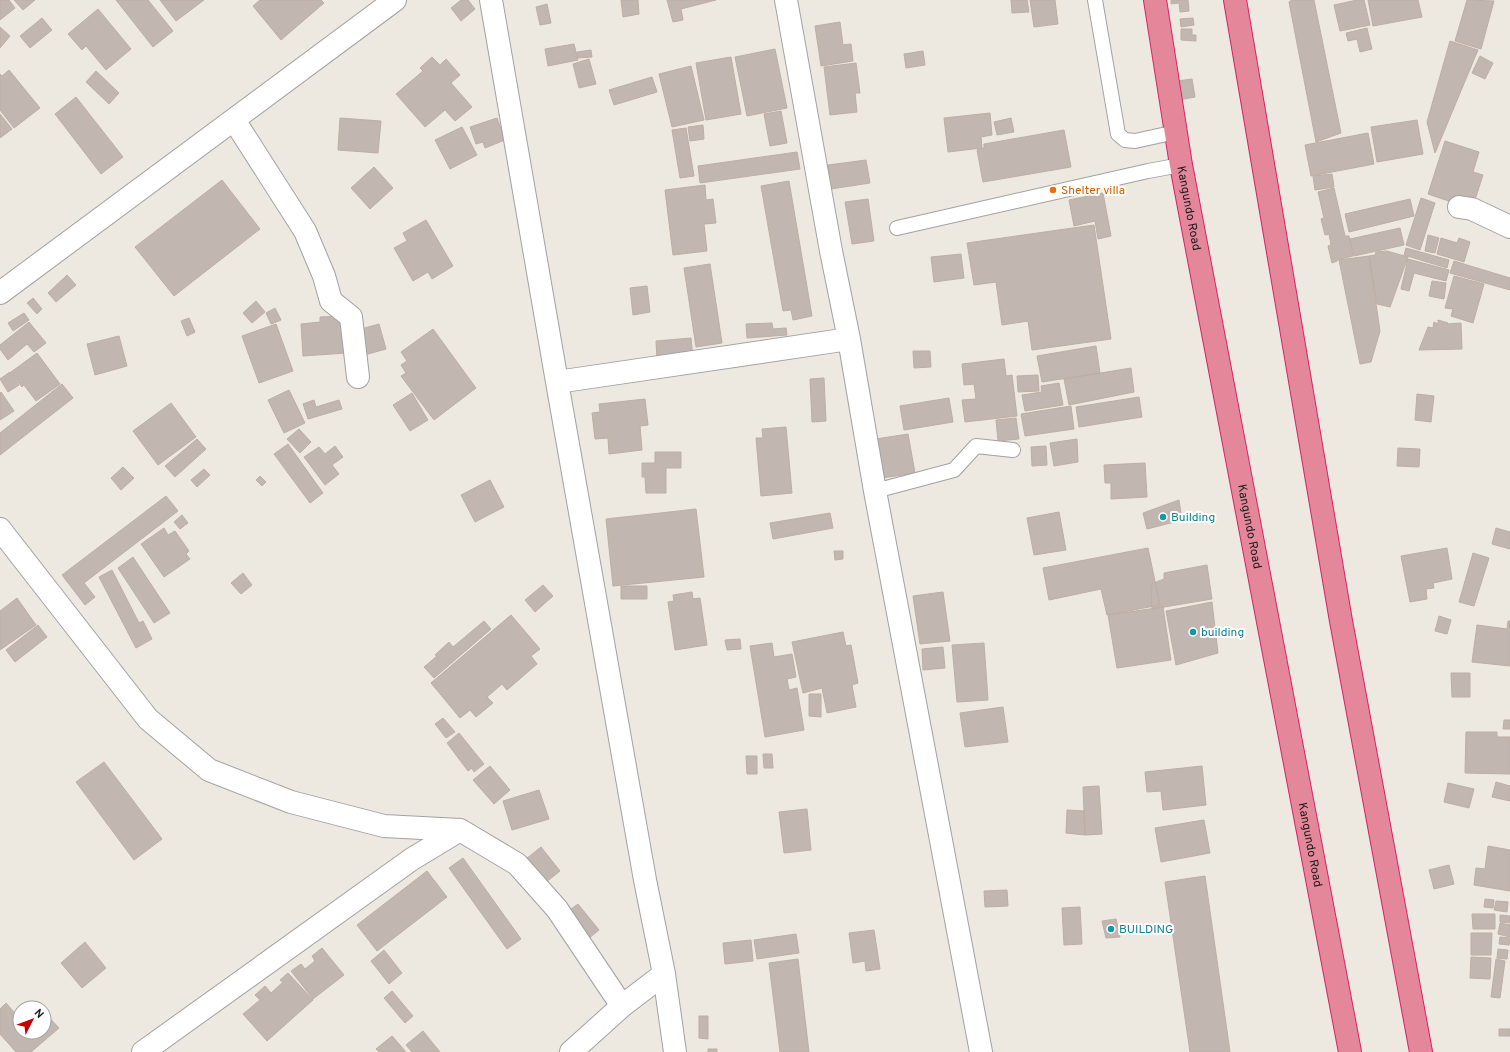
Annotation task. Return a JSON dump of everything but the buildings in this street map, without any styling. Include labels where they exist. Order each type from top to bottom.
[{"type":"highway","name":"Kangundo Road","points":[[1154,0],[1181,165],[1350,1052]]},
{"type":"highway","points":[[1235,0],[1339,613],[1421,1052]]},
{"type":"street","points":[[3,284],[234,120],[394,0]]},
{"type":"street","points":[[491,0],[645,880],[664,974],[675,1052]]},
{"type":"street","points":[[786,0],[831,251],[849,339],[875,491],[981,1052]]},
{"type":"street","points":[[234,120],[305,231],[324,276],[331,301],[351,318],[358,377]]},
{"type":"street","points":[[1459,207],[1472,209],[1510,227]]},
{"type":"street","points":[[557,382],[849,339]]},
{"type":"street","points":[[0,529],[148,719],[209,770],[292,802],[384,826],[460,830],[517,864],[557,909],[622,1006]]},
{"type":"street","points":[[143,1052],[412,859],[460,830]]},
{"type":"street","points":[[571,1052],[622,1006],[664,974]]},
{"type":"lane","points":[[1096,0],[1118,134],[1125,140],[1135,141],[1176,132]]},
{"type":"lane","points":[[897,228],[1148,171],[1181,165]]},
{"type":"lane","points":[[875,491],[954,470],[976,446],[1013,450]]},
{"type":"place","name":"Shelter villa","points":[[1053,190]]},
{"type":"place","name":"Building","points":[[1163,517]]},
{"type":"place","name":"building","points":[[1193,632]]},
{"type":"place","name":"BUILDING","points":[[1111,929]]}]
